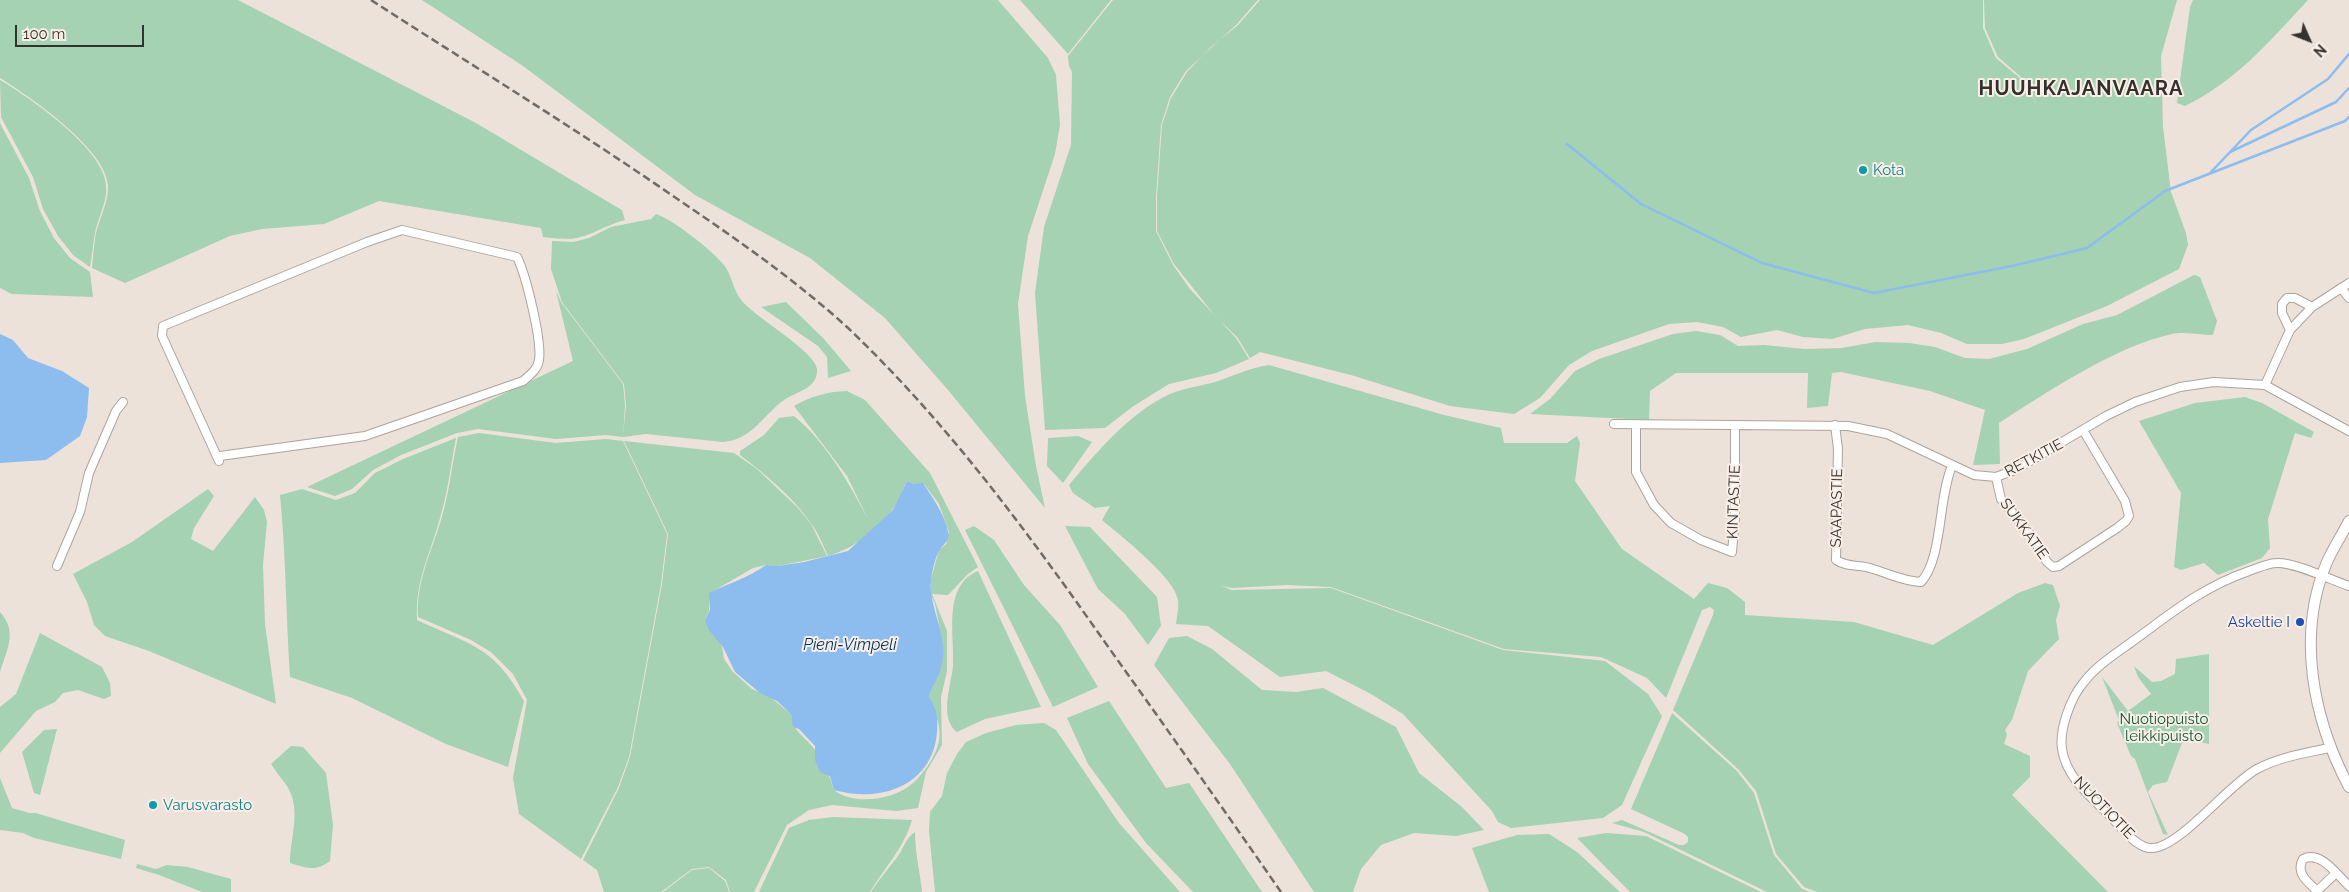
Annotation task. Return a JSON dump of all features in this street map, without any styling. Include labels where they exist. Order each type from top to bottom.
[{"type":"street","points":[[402,230],[517,257],[525,282],[539,350],[537,366],[523,381],[365,436],[220,458],[162,336],[162,326],[367,242],[402,230]]},
{"type":"street","points":[[2265,385],[2290,330],[2312,307],[2349,283]]},
{"type":"street","points":[[2341,288],[2349,298]]},
{"type":"street","points":[[2290,330],[2282,313],[2282,304],[2287,298],[2295,298],[2312,307]]},
{"type":"street","name":"RETKITIE","points":[[1614,424],[1835,426],[1868,429],[1887,434],[1974,475],[1996,477],[2015,470],[2135,402],[2180,387],[2214,382],[2265,385],[2349,431]]},
{"type":"street","points":[[57,566],[80,512],[89,473],[116,412],[123,402]]},
{"type":"street","name":"KINTASTIE","points":[[1636,425],[1636,472],[1654,505],[1671,523],[1701,540],[1732,552],[1735,518],[1735,425]]},
{"type":"street","name":"SAAPASTIE","points":[[1835,426],[1838,449],[1836,560],[1843,564],[1871,568],[1905,581],[1922,582],[1929,574],[1934,554],[1942,495],[1952,466]]},
{"type":"street","name":"SUKKATIE","points":[[1996,477],[2001,499],[2030,534],[2053,568],[2059,566],[2117,528],[2129,516],[2125,501],[2083,430]]},
{"type":"street","points":[[2349,521],[2322,576],[2313,618],[2311,655],[2315,692],[2329,748],[2349,787]]},
{"type":"street","name":"NUOTIOTIE","points":[[2329,748],[2303,753],[2258,769],[2234,786],[2178,836],[2163,846],[2152,849],[2138,843],[2084,790],[2070,773],[2062,748],[2063,733],[2068,714],[2084,681],[2107,661],[2194,596],[2226,579],[2271,564],[2286,564],[2349,586]]},
{"type":"street","points":[[2336,873],[2316,891],[2302,876],[2300,864],[2302,859],[2315,856],[2336,873],[2349,886]]},
{"type":"green space","points":[[0,0],[238,0],[476,123],[622,210],[625,220],[578,238],[543,237],[541,228],[379,201],[324,224],[262,229],[230,236],[125,283],[92,268],[96,233],[108,191],[104,171],[94,155],[64,124],[0,78]]},
{"type":"green space","points":[[422,0],[998,0],[1048,58],[1056,75],[1060,125],[1055,154],[1028,236],[1018,304],[1025,396],[1045,508],[948,390],[885,318],[810,258],[695,195],[523,66]]},
{"type":"green space","points":[[1020,0],[1111,0],[1068,54]]},
{"type":"green space","points":[[1113,0],[1258,0],[1237,24],[1186,71],[1170,97],[1161,125],[1156,197],[1156,231],[1173,265],[1190,289],[1236,338],[1249,359],[1216,373],[1169,384],[1132,407],[1105,428],[1045,430],[1035,293],[1044,227],[1071,145],[1072,72],[1068,56]]},
{"type":"green space","points":[[1260,0],[1983,0],[1983,28],[1996,58],[2028,85],[2037,107],[2029,84],[1998,57],[1985,28],[1984,0],[2177,0],[2161,56],[2163,127],[2171,192],[2186,233],[2188,245],[2179,269],[2107,306],[2024,339],[2002,344],[1967,344],[1941,333],[1908,325],[1865,329],[1832,339],[1803,337],[1777,330],[1741,337],[1723,327],[1697,322],[1669,324],[1592,351],[1569,365],[1540,398],[1514,414],[1450,406],[1351,375],[1260,352],[1250,358],[1237,337],[1216,317],[1174,264],[1157,231],[1157,197],[1162,125],[1171,98],[1187,72],[1211,47],[1238,25]]},
{"type":"green space","points":[[2193,0],[2308,0],[2266,45],[2236,73],[2185,106],[2177,103],[2190,7]]},
{"type":"green space","points":[[0,80],[46,111],[63,125],[93,156],[102,171],[106,185],[106,197],[96,227],[90,267],[73,255],[58,236],[43,209],[33,177],[1,117]]},
{"type":"green space","points":[[0,123],[29,178],[40,211],[54,238],[70,258],[90,272],[93,297],[12,294],[0,288]]},
{"type":"green space","points":[[656,214],[681,228],[718,258],[726,268],[742,301],[806,353],[817,369],[814,381],[806,389],[776,406],[742,437],[723,442],[646,434],[623,437],[626,405],[624,384],[562,302],[551,269],[552,241],[573,242],[589,238],[611,227],[651,219]]},
{"type":"green space","points":[[2194,275],[2200,277],[2217,321],[2213,335],[2177,333],[2150,340],[2105,359],[2060,384],[1999,423],[2000,464],[1973,465],[1985,410],[1930,391],[1841,372],[1832,373],[1828,406],[1807,408],[1808,373],[1676,373],[1650,391],[1649,420],[1530,414],[1550,399],[1575,371],[1599,359],[1673,334],[1696,331],[1720,335],[1738,346],[1764,345],[1805,349],[1842,348],[1875,342],[1909,343],[1935,347],[1965,358],[1989,359],[2027,349],[2083,324],[2117,315]]},
{"type":"green space","points":[[556,291],[561,302],[623,384],[625,405],[623,437],[606,435],[556,439],[478,429],[457,433],[401,455],[373,470],[352,489],[335,496],[307,487],[573,361]]},
{"type":"green space","points":[[786,302],[824,339],[851,371],[828,378],[827,357],[818,346],[761,307]]},
{"type":"green space","points":[[1269,365],[1444,415],[1501,428],[1504,443],[1567,443],[1577,436],[1580,443],[1575,481],[1622,549],[1694,599],[1708,583],[1727,588],[1745,602],[1745,615],[1854,622],[1933,645],[2018,593],[2045,583],[2053,585],[2060,606],[2056,620],[2059,639],[2028,671],[2012,720],[2005,730],[2007,735],[2004,744],[2030,756],[2030,777],[2012,795],[2108,892],[1817,892],[1804,887],[1776,854],[1756,791],[1738,769],[1673,710],[1713,615],[1714,610],[1710,607],[1702,610],[1666,698],[1647,678],[1601,657],[1504,649],[1331,587],[1287,585],[1232,588],[1221,586],[1232,590],[1331,588],[1503,650],[1605,661],[1648,694],[1662,716],[1622,805],[1603,818],[1511,828],[1498,822],[1492,811],[1403,714],[1371,694],[1326,671],[1280,677],[1208,626],[1176,624],[1178,600],[1175,591],[1167,580],[1146,557],[1102,520],[1110,506],[1095,508],[1073,493],[1069,485],[1115,434],[1141,411],[1155,402],[1175,392]]},
{"type":"green space","points":[[847,391],[865,400],[930,473],[978,567],[968,574],[948,595],[932,594],[947,631],[947,671],[941,697],[942,745],[926,772],[918,808],[896,811],[832,805],[809,810],[787,825],[754,892],[730,892],[726,880],[709,867],[692,869],[661,892],[604,892],[597,870],[583,860],[619,788],[630,757],[662,584],[668,534],[624,441],[734,453],[757,469],[798,508],[811,524],[787,494],[768,478],[740,455],[740,451],[764,435],[779,418],[794,416],[817,438],[827,451],[868,519],[847,476],[794,406],[819,395]],"holes":[[[907,481],[914,484],[924,484],[939,504],[949,532],[946,544],[939,550],[931,579],[931,595],[935,604],[943,645],[942,664],[929,696],[937,718],[940,735],[939,741],[929,764],[917,779],[896,794],[874,799],[863,799],[842,795],[834,790],[821,759],[794,726],[791,714],[769,696],[752,689],[733,672],[724,659],[722,646],[705,620],[709,611],[710,593],[753,568],[766,565],[778,566],[827,556],[811,524],[828,556],[847,549],[864,538],[887,517],[895,506]]]},
{"type":"green space","points":[[2245,397],[2262,403],[2314,432],[2311,438],[2295,433],[2268,519],[2270,548],[2262,558],[2218,575],[2204,563],[2181,570],[2174,567],[2181,493],[2139,421],[2195,403]]},
{"type":"green space","points":[[479,433],[556,443],[606,439],[623,441],[667,534],[661,584],[629,757],[618,787],[581,859],[519,814],[513,778],[527,700],[513,674],[491,652],[471,640],[418,617],[419,592],[444,510],[458,437]]},
{"type":"green space","points":[[1078,436],[1092,442],[1063,483],[1047,466],[1048,438]]},
{"type":"green space","points":[[456,438],[443,508],[418,592],[417,620],[479,649],[502,668],[513,682],[524,701],[508,767],[446,744],[352,698],[290,677],[280,495],[302,489],[336,500],[355,493],[375,473],[403,459]]},
{"type":"green space","points":[[208,489],[214,496],[194,528],[191,539],[213,551],[255,497],[264,510],[267,522],[263,565],[265,624],[276,704],[149,651],[105,636],[94,625],[87,602],[73,574],[132,542]]},
{"type":"green space","points":[[974,526],[994,540],[1024,585],[1060,625],[1098,687],[1053,707],[965,530]]},
{"type":"green space","points":[[1065,526],[1090,527],[1157,597],[1161,626],[1148,645],[1125,614],[1098,589]]},
{"type":"green space","points":[[978,571],[1041,707],[985,719],[957,732],[951,726],[947,710],[953,665],[953,612],[959,588],[967,578]]},
{"type":"green space","points":[[0,612],[9,627],[10,634],[8,648],[0,672]]},
{"type":"green space","points":[[40,633],[102,667],[110,683],[111,696],[104,699],[78,690],[63,693],[55,702],[36,711],[0,753],[0,707],[16,694]]},
{"type":"green space","points":[[1187,636],[1212,649],[1262,690],[1296,692],[1323,688],[1396,727],[1419,773],[1462,807],[1484,830],[1456,836],[1414,833],[1381,845],[1361,869],[1353,892],[1314,892],[1230,764],[1154,665],[1169,638]]},
{"type":"green space","name":"Nuotiopuisto leikkipuisto","points":[[2209,654],[2209,744],[2196,741],[2182,743],[2167,782],[2153,785],[2148,792],[2168,835],[2163,834],[2135,759],[2131,756],[2117,723],[2119,720],[2102,677],[2128,711],[2151,694],[2138,677],[2134,666],[2152,682],[2161,681],[2175,674],[2176,659]]},
{"type":"green space","points":[[1109,701],[1166,788],[1189,783],[1262,892],[1193,892],[1146,843],[1088,764],[1067,718]]},
{"type":"green space","points":[[1672,713],[1737,771],[1754,793],[1774,855],[1802,889],[1810,892],[1767,892],[1644,832],[1612,823],[1622,820],[1679,845],[1684,845],[1688,842],[1688,837],[1685,834],[1631,809]]},
{"type":"green space","points":[[1044,723],[1056,730],[1119,823],[1180,892],[935,892],[929,831],[930,812],[942,796],[947,773],[957,754],[966,742],[986,733],[1016,725]]},
{"type":"green space","points":[[57,729],[40,795],[34,793],[22,752],[44,730]]},
{"type":"green space","points":[[291,746],[303,747],[326,773],[333,825],[330,861],[320,867],[306,867],[290,863],[295,814],[294,804],[287,786],[271,764]]},
{"type":"green space","points":[[0,778],[12,808],[36,813],[125,840],[121,859],[34,838],[23,833],[0,830]]},
{"type":"green space","points":[[833,817],[912,820],[904,840],[870,892],[759,892],[789,828],[809,820]]},
{"type":"green space","points":[[915,832],[922,892],[871,892],[898,856],[907,840]]},
{"type":"green space","points":[[1606,833],[1646,836],[1761,892],[1630,892],[1577,838]]},
{"type":"green space","points":[[1549,834],[1577,852],[1620,892],[1489,892],[1472,848],[1517,835]]},
{"type":"green space","points":[[137,864],[156,869],[167,865],[188,867],[231,879],[231,892],[202,892],[136,868]]},
{"type":"green space","points":[[709,868],[725,881],[729,892],[663,892],[692,870]]},
{"type":"water","points":[[0,334],[13,340],[28,358],[62,371],[89,388],[87,417],[80,436],[46,460],[0,463]]},
{"type":"water","name":"Pieni-Vimpeli","points":[[907,481],[914,484],[923,483],[941,512],[949,534],[948,539],[936,557],[931,580],[932,601],[943,643],[941,668],[929,696],[937,717],[936,739],[931,757],[921,772],[908,783],[892,790],[874,794],[854,794],[834,790],[830,776],[820,772],[815,760],[815,746],[799,729],[793,727],[791,714],[777,701],[760,693],[735,672],[723,647],[709,630],[705,620],[710,610],[709,593],[745,577],[766,565],[778,566],[804,562],[848,551],[893,510]]},
{"type":"waterway","points":[[2211,172],[2251,130],[2328,79],[2349,54]]},
{"type":"waterway","points":[[2230,152],[2336,102],[2349,88]]},
{"type":"waterway","points":[[1567,144],[1641,204],[1762,263],[1874,293],[2012,266],[2087,248],[2165,191],[2345,121],[2349,117]]},
{"type":"railway","points":[[371,0],[562,122],[698,213],[785,276],[847,327],[919,402],[1018,522],[1079,605],[1281,892]]},
{"type":"place","name":"Kota","points":[[1863,170]]},
{"type":"place","name":"Askeltie I","points":[[2300,622]]},
{"type":"place","name":"Varusvarasto","points":[[153,805]]},
{"type":"district","name":"HUUHKAJANVAARA","points":[[2081,89]]}]
